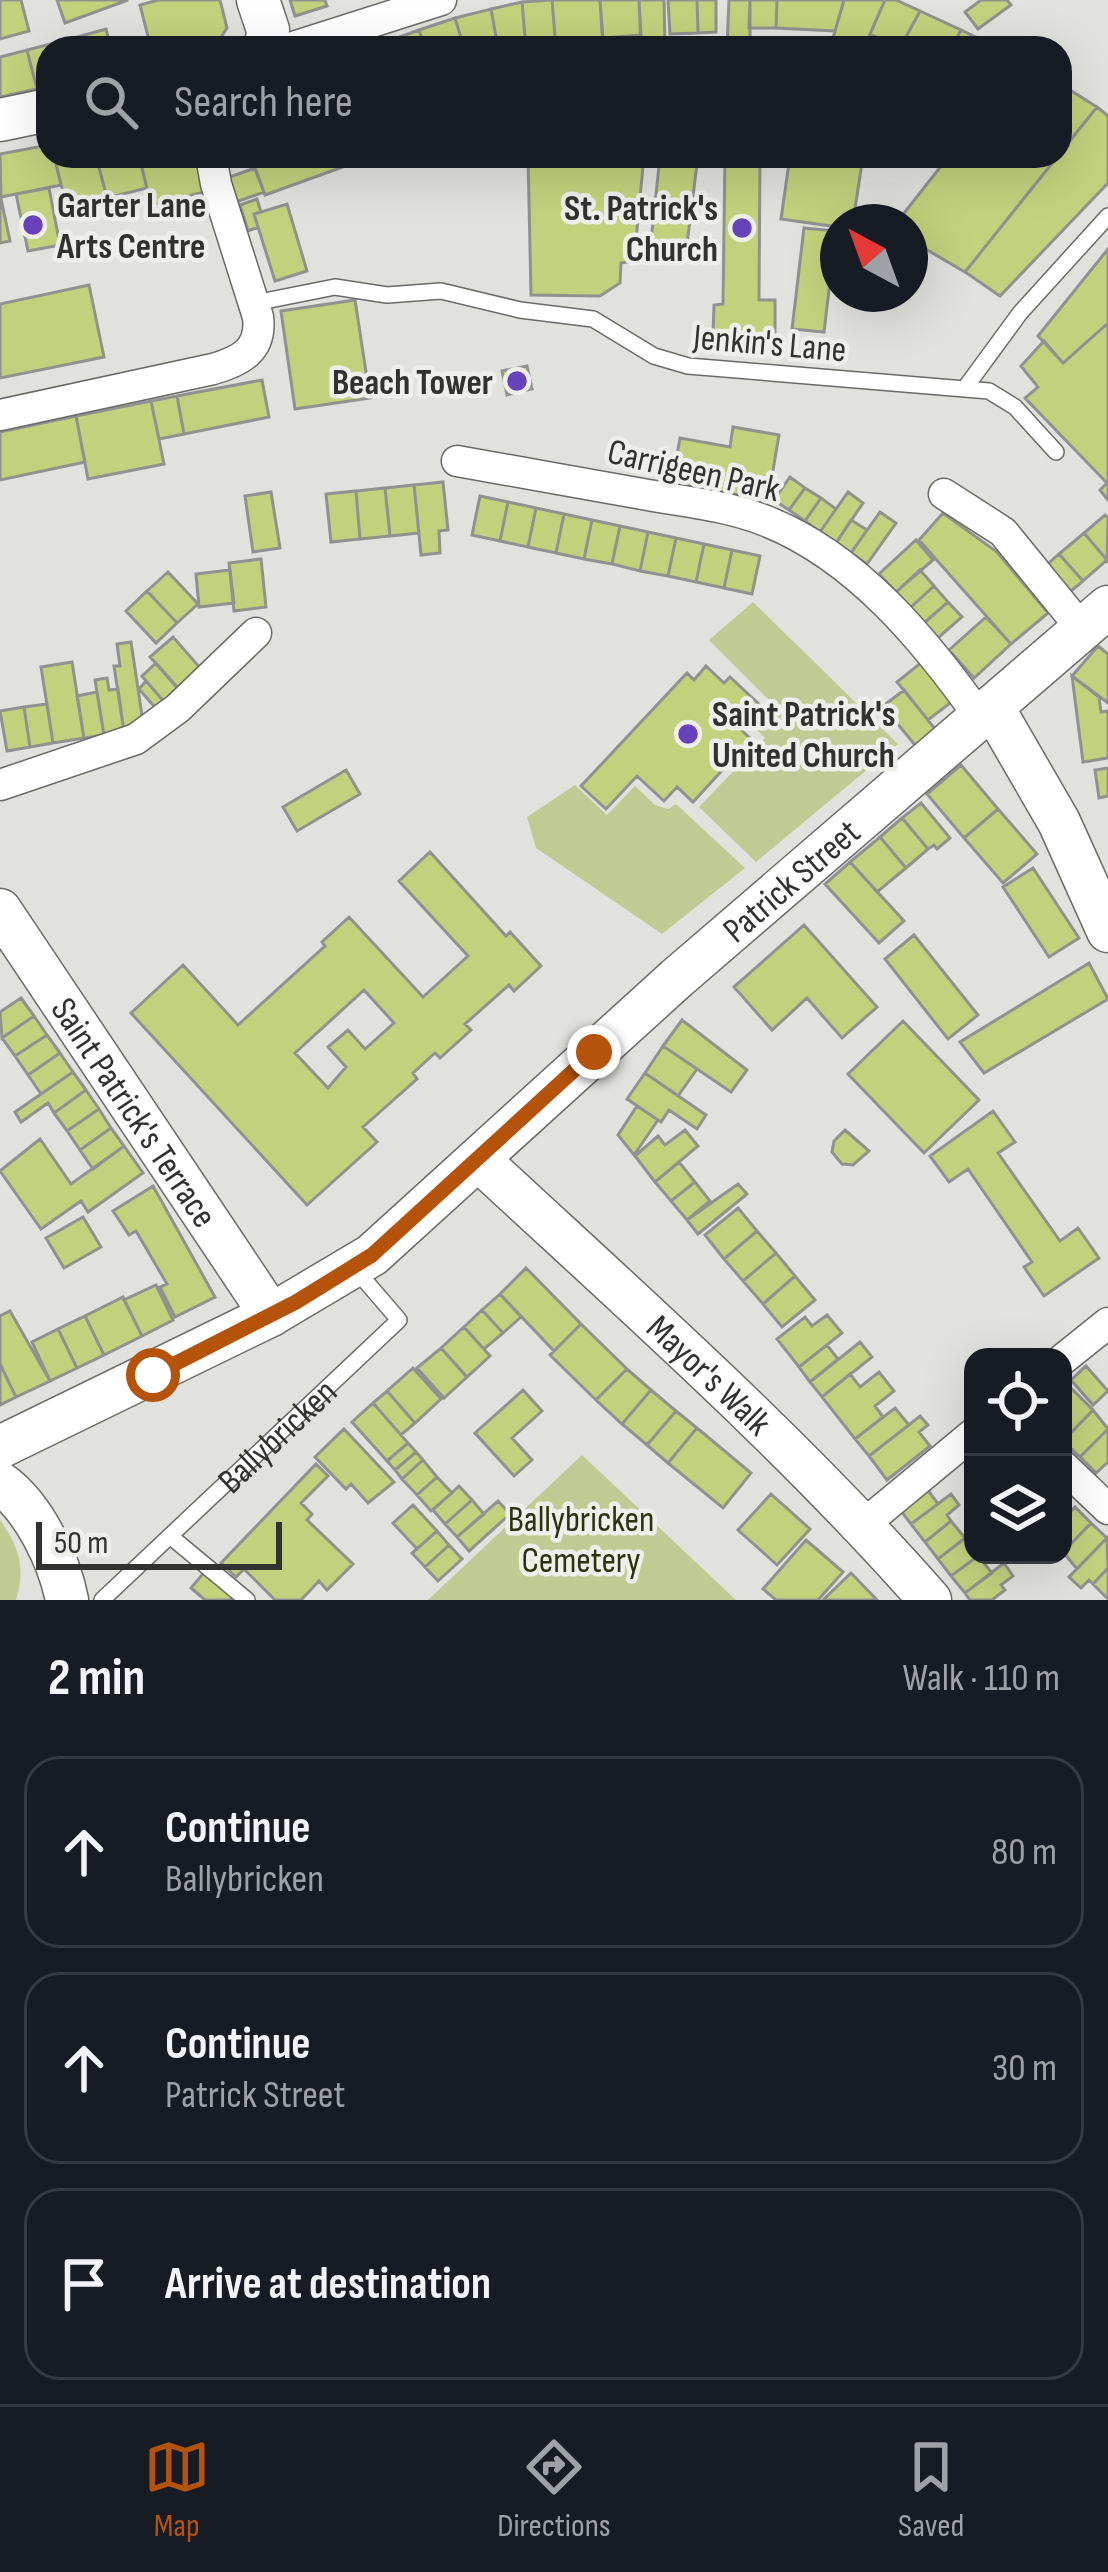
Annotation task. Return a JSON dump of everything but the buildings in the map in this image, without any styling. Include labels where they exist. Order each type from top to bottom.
[{"type":"street","points":[[258,0],[271,36]]},
{"type":"street","points":[[311,36],[441,0]]},
{"type":"street","points":[[0,120],[36,112]]},
{"type":"street","points":[[0,415],[237,361],[256,344],[255,303],[213,168]]},
{"type":"street","name":"Carrigeen Park","points":[[457,461],[726,509],[783,529],[841,565],[895,613],[987,714]]},
{"type":"street","points":[[944,494],[1003,532],[1095,618]]},
{"type":"street","name":"Patrick Street","points":[[479,1160],[677,978],[1095,618]]},
{"type":"street","points":[[0,785],[144,734],[206,683],[256,633]]},
{"type":"street","points":[[987,714],[1059,822],[1108,931]]},
{"type":"street","name":"Saint Patrick's Terrace","points":[[0,910],[271,1315]]},
{"type":"street","points":[[0,1447],[271,1315],[354,1267],[479,1160]]},
{"type":"street","name":"Mayor's Walk","points":[[479,1160],[731,1392],[930,1600]]},
{"type":"street","points":[[1072,1352],[1108,1323]]},
{"type":"street","points":[[62,1418],[44,1431],[26,1460],[22,1492],[14,1498],[53,1559],[67,1600]]},
{"type":"street","points":[[863,1525],[964,1441]]},
{"type":"street","points":[[1072,1475],[1108,1509]]},
{"type":"lane","points":[[965,388],[1021,313],[1108,216]]},
{"type":"lane","name":"Jenkin's Lane","points":[[255,303],[335,287],[387,295],[441,291],[520,310],[593,319],[654,356],[688,366],[988,391],[1007,400],[1056,452]]},
{"type":"lane","name":"Ballybricken","points":[[102,1600],[399,1320],[354,1267]]},
{"type":"lane","points":[[170,1535],[248,1600]]},
{"type":"green space","points":[[753,602],[898,744],[756,862],[699,807],[765,738],[754,727],[773,704],[709,640]]},
{"type":"green space","points":[[575,785],[607,815],[635,786],[655,805],[668,809],[676,804],[745,868],[662,934],[536,848],[527,817]]},
{"type":"green space","name":"Ballybricken Cemetery","points":[[582,1455],[736,1600],[428,1600]]},
{"type":"green space","points":[[0,1520],[19,1558],[16,1600],[0,1600]]},
{"type":"place","name":"Garter Lane Arts Centre","points":[[33,225]]},
{"type":"place","name":"St. Patrick's Church","points":[[742,228]]},
{"type":"place","name":"Beach Tower","points":[[517,381]]},
{"type":"place","name":"Saint Patrick's United Church","points":[[688,734]]},
{"type":"route","points":[[153,1375],[296,1302],[372,1255],[594,1052]]}]
